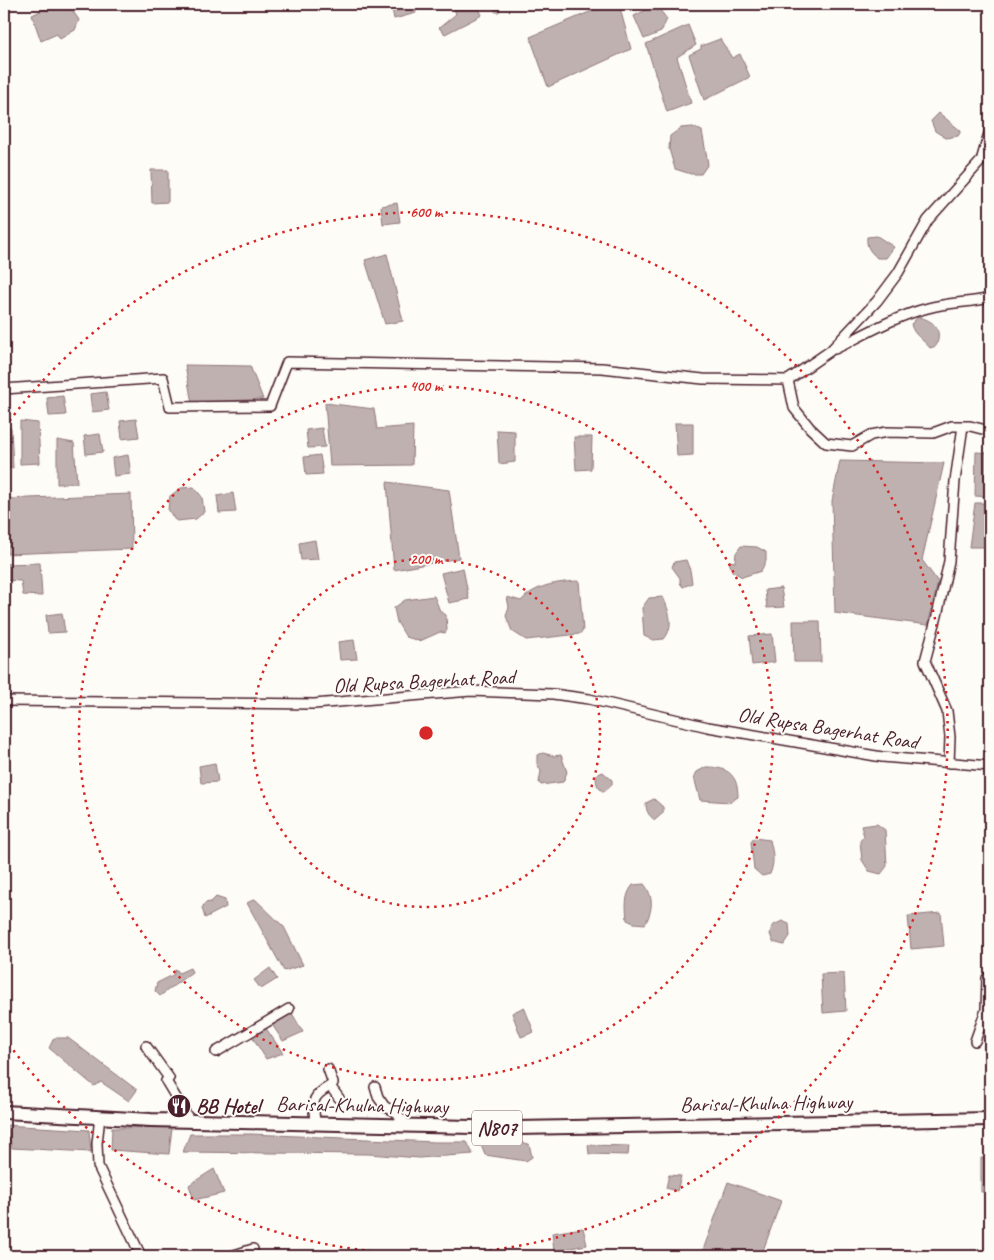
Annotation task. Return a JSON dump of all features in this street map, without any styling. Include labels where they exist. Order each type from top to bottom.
[{"type":"highway","name":"Barisal-Khulna Highway","points":[[4,1112],[190,1121],[518,1128],[990,1120]]},
{"type":"street","points":[[830,351],[898,273],[928,220],[981,159],[990,130]]},
{"type":"street","points":[[981,159],[990,163]]},
{"type":"street","points":[[4,389],[163,378],[170,407],[270,406],[287,362],[602,368],[703,379],[788,380],[830,351],[909,313],[931,307],[974,302],[990,298]]},
{"type":"street","points":[[788,380],[794,408],[826,444],[852,446],[871,435],[887,432],[933,433],[952,426],[970,426],[990,431]]},
{"type":"street","points":[[949,763],[950,736],[947,711],[925,661],[949,560],[955,481],[963,426]]},
{"type":"street","name":"Old Rupsa Bagerhat Road","points":[[4,702],[314,704],[470,691],[553,694],[589,699],[718,728],[882,757],[990,766]]},
{"type":"street","points":[[975,1041],[986,1010],[987,978],[990,976]]},
{"type":"street","points":[[216,1052],[289,1009]]},
{"type":"street","points":[[146,1046],[169,1078],[166,1081],[190,1121]]},
{"type":"street","points":[[315,1124],[314,1099],[318,1093],[333,1083],[328,1069]]},
{"type":"street","points":[[330,1086],[339,1098]]},
{"type":"street","points":[[375,1087],[378,1097],[385,1108],[395,1111],[407,1126]]},
{"type":"street","points":[[100,1118],[98,1166],[141,1256]]},
{"type":"street","points":[[231,1256],[253,1249]]},
{"type":"shaded area","points":[[45,4],[68,4],[79,20],[75,30],[60,39],[57,34],[41,41],[32,15],[47,8]]},
{"type":"shaded area","points":[[399,4],[414,4],[416,13],[394,19],[392,9]]},
{"type":"shaded area","points":[[452,4],[477,4],[482,15],[445,34],[439,28],[456,14]]},
{"type":"shaded area","points":[[602,4],[621,4],[621,12],[631,49],[548,87],[530,37],[599,8]]},
{"type":"shaded area","points":[[656,5],[667,19],[661,32],[644,39],[634,16]]},
{"type":"shaded area","points":[[688,25],[696,45],[677,57],[691,103],[667,112],[646,44]]},
{"type":"shaded area","points":[[720,39],[732,58],[740,54],[750,77],[704,100],[689,55],[701,49],[701,46]]},
{"type":"shaded area","points":[[939,113],[961,131],[958,136],[946,138],[935,131],[931,121]]},
{"type":"shaded area","points":[[693,127],[702,131],[708,164],[701,174],[691,174],[675,169],[669,149],[670,136],[681,128]]},
{"type":"shaded area","points":[[151,170],[168,170],[168,202],[152,203]]},
{"type":"shaded area","points":[[397,203],[400,222],[383,224],[381,206]]},
{"type":"shaded area","points":[[877,236],[894,247],[886,258],[877,258],[870,251],[867,237]]},
{"type":"shaded area","points":[[387,254],[403,321],[385,324],[365,260]]},
{"type":"shaded area","points":[[918,317],[933,323],[936,327],[938,340],[936,346],[930,348],[912,328],[911,324]]},
{"type":"shaded area","points":[[185,365],[250,366],[263,399],[192,403]]},
{"type":"shaded area","points":[[106,392],[109,410],[92,412],[90,394]]},
{"type":"shaded area","points":[[63,396],[66,415],[49,416],[47,398]]},
{"type":"shaded area","points":[[325,403],[374,409],[377,429],[413,426],[412,465],[330,466]]},
{"type":"shaded area","points":[[136,419],[139,437],[122,439],[120,421]]},
{"type":"shaded area","points":[[20,421],[38,423],[40,463],[20,464]]},
{"type":"shaded area","points":[[675,423],[693,423],[693,455],[677,456]]},
{"type":"shaded area","points":[[4,427],[11,428],[13,468],[4,469]]},
{"type":"shaded area","points":[[322,428],[325,447],[308,448],[306,430]]},
{"type":"shaded area","points":[[497,430],[515,431],[515,462],[499,464]]},
{"type":"shaded area","points":[[100,434],[103,452],[86,454],[84,436]]},
{"type":"shaded area","points":[[574,437],[592,437],[591,469],[576,470]]},
{"type":"shaded area","points":[[57,440],[74,443],[77,483],[57,484]]},
{"type":"shaded area","points":[[976,452],[990,453],[990,497],[975,496]]},
{"type":"shaded area","points":[[128,455],[131,474],[114,476],[112,458]]},
{"type":"shaded area","points":[[320,455],[323,474],[306,475],[304,457]]},
{"type":"shaded area","points":[[840,461],[944,463],[922,560],[938,582],[928,625],[835,613],[832,501]]},
{"type":"shaded area","points":[[387,482],[449,490],[459,558],[394,570]]},
{"type":"shaded area","points":[[194,487],[202,497],[204,512],[196,519],[177,521],[168,509],[170,496],[181,488]]},
{"type":"shaded area","points":[[233,493],[236,512],[219,513],[217,496]]},
{"type":"shaded area","points":[[131,494],[132,549],[4,554],[4,499]]},
{"type":"shaded area","points":[[975,503],[990,503],[990,547],[969,547]]},
{"type":"shaded area","points":[[315,540],[318,559],[301,560],[299,543]]},
{"type":"shaded area","points":[[741,546],[757,547],[766,552],[766,561],[761,571],[742,577],[732,571],[729,561],[735,562],[736,553]]},
{"type":"shaded area","points":[[686,560],[692,583],[683,587],[680,583],[680,578],[672,567],[674,562]]},
{"type":"shaded area","points":[[40,563],[42,596],[23,595],[21,581],[4,580],[4,564]]},
{"type":"shaded area","points":[[463,568],[469,599],[449,603],[441,573]]},
{"type":"shaded area","points":[[579,581],[583,631],[579,634],[526,640],[512,631],[506,616],[509,607],[507,597],[521,601],[533,591],[547,585]]},
{"type":"shaded area","points":[[781,588],[784,607],[767,608],[765,590]]},
{"type":"shaded area","points":[[434,596],[440,611],[446,615],[447,630],[445,633],[440,632],[420,641],[406,637],[397,622],[394,608],[405,600]]},
{"type":"shaded area","points":[[663,597],[670,618],[669,629],[664,639],[653,640],[644,636],[642,608],[649,598]]},
{"type":"shaded area","points":[[62,613],[65,632],[48,633],[46,615]]},
{"type":"shaded area","points":[[793,621],[820,621],[821,662],[794,662]]},
{"type":"shaded area","points":[[772,634],[775,662],[752,665],[749,636]]},
{"type":"shaded area","points":[[354,640],[357,659],[340,660],[338,642]]},
{"type":"shaded area","points":[[543,753],[554,756],[561,755],[567,772],[563,782],[541,785],[539,782],[541,771],[537,764],[537,755]]},
{"type":"shaded area","points":[[215,763],[218,782],[201,783],[199,766]]},
{"type":"shaded area","points":[[706,767],[720,768],[730,773],[736,783],[738,797],[730,802],[700,800],[694,777],[697,772]]},
{"type":"shaded area","points":[[603,772],[612,780],[612,785],[604,792],[598,787],[596,778],[596,775]]},
{"type":"shaded area","points":[[654,799],[663,807],[663,813],[655,820],[648,813],[646,806],[646,803]]},
{"type":"shaded area","points":[[877,824],[885,830],[887,866],[881,874],[869,871],[862,860],[860,841],[864,836],[861,826]]},
{"type":"shaded area","points":[[754,838],[770,840],[773,865],[770,874],[762,876],[754,869],[751,842]]},
{"type":"shaded area","points":[[644,884],[650,893],[650,914],[645,924],[634,923],[627,920],[627,897],[633,885]]},
{"type":"shaded area","points":[[216,897],[225,900],[226,907],[205,918],[202,908],[205,903],[211,902]]},
{"type":"shaded area","points":[[255,899],[284,927],[303,965],[284,971],[247,903]]},
{"type":"shaded area","points":[[941,913],[944,946],[911,949],[908,916]]},
{"type":"shaded area","points":[[782,921],[789,924],[790,936],[784,945],[773,942],[770,934],[772,926]]},
{"type":"shaded area","points":[[190,968],[192,972],[160,996],[155,991],[157,983],[173,975],[175,970],[179,973]]},
{"type":"shaded area","points":[[270,968],[277,979],[261,989],[254,980]]},
{"type":"shaded area","points":[[844,973],[846,1011],[823,1013],[821,974]]},
{"type":"shaded area","points":[[524,1007],[534,1032],[521,1037],[512,1013]]},
{"type":"shaded area","points":[[290,1010],[303,1032],[283,1041],[271,1023]]},
{"type":"shaded area","points":[[265,1027],[283,1053],[266,1059],[252,1036]]},
{"type":"shaded area","points":[[54,1038],[68,1038],[137,1090],[129,1101],[101,1082],[94,1086],[49,1048]]},
{"type":"shaded area","points":[[4,1125],[89,1130],[91,1152],[12,1148]]},
{"type":"shaded area","points":[[172,1127],[169,1154],[111,1150],[112,1128]]},
{"type":"shaded area","points":[[190,1134],[251,1134],[467,1142],[473,1154],[419,1158],[369,1154],[183,1152]]},
{"type":"shaded area","points":[[478,1138],[529,1144],[532,1157],[526,1161],[485,1155]]},
{"type":"shaded area","points":[[588,1145],[629,1146],[628,1155],[589,1154]]},
{"type":"shaded area","points":[[981,1158],[990,1158],[990,1192],[981,1192]]},
{"type":"shaded area","points":[[214,1169],[224,1193],[194,1200],[189,1185]]},
{"type":"shaded area","points":[[669,1175],[681,1176],[677,1191],[666,1188]]},
{"type":"shaded area","points":[[728,1182],[781,1201],[761,1256],[719,1256],[703,1250]]},
{"type":"shaded area","points":[[583,1228],[587,1245],[554,1251],[552,1233]]},
{"type":"waterway","points":[[496,4],[497,10]]},
{"type":"place","name":"BB Hotel","points":[[179,1106]]}]
